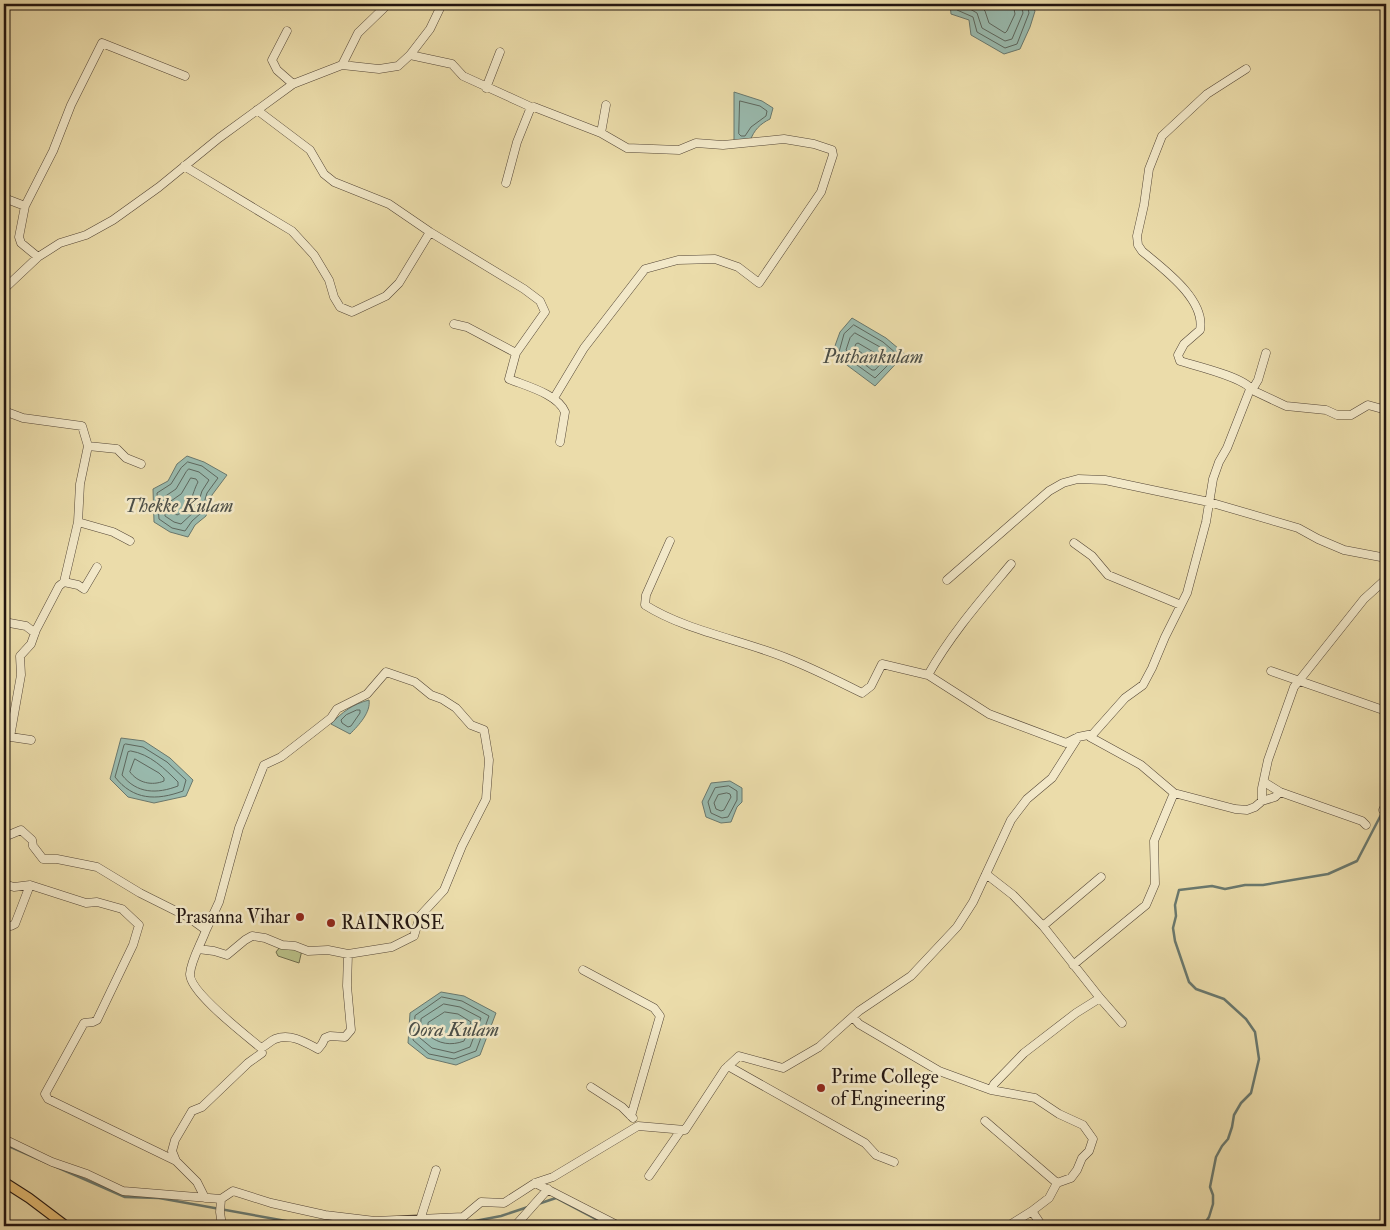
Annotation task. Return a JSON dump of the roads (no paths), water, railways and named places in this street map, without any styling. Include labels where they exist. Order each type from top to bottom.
[{"type":"main road","points":[[4,1182],[66,1226]]},
{"type":"street","points":[[342,64],[358,33],[388,4]]},
{"type":"street","points":[[4,289],[38,257],[60,244],[86,235],[113,220],[293,84],[342,64],[379,69],[398,66],[410,56],[430,29],[442,4]]},
{"type":"street","points":[[287,31],[272,60],[277,70],[293,84]]},
{"type":"street","points":[[38,257],[21,243],[19,238],[25,206],[53,151],[70,105],[102,43],[185,76]]},
{"type":"street","points":[[486,88],[500,52]]},
{"type":"street","points":[[410,56],[452,64],[463,76],[531,107],[517,142],[506,183]]},
{"type":"street","points":[[1246,69],[1207,94],[1162,136],[1149,168],[1144,206],[1137,236],[1138,245],[1142,251],[1186,291],[1198,312],[1200,330],[1181,348],[1178,355],[1180,361],[1220,373],[1247,384],[1252,390],[1286,406],[1326,410],[1337,415],[1351,415],[1368,405],[1386,410]]},
{"type":"street","points":[[601,133],[606,105]]},
{"type":"street","points":[[534,107],[601,133],[627,148],[679,150],[696,143],[723,145],[784,139],[814,144],[832,150],[833,155],[821,192],[759,283],[738,267],[715,259],[678,260],[645,269],[584,348],[554,398]]},
{"type":"street","points":[[257,110],[310,150],[324,174],[334,182],[389,204],[540,301],[545,312],[516,353],[509,379],[554,398],[563,407],[565,412],[560,442]]},
{"type":"street","points":[[184,166],[292,231],[314,255],[329,280],[334,297],[340,308],[352,312],[386,296],[399,283],[430,232]]},
{"type":"street","points":[[4,198],[25,206]]},
{"type":"street","points":[[454,324],[466,327],[516,353]]},
{"type":"street","points":[[1266,353],[1258,380],[1249,392],[1213,479],[1206,522],[1187,593],[1143,685],[1125,698],[1090,737],[1141,765],[1174,793],[1235,809],[1248,810],[1262,801],[1275,797],[1280,792]]},
{"type":"street","points":[[4,411],[23,418],[82,426],[88,446],[80,484],[78,522],[64,582],[59,586],[31,644],[20,656],[21,675],[7,737],[31,740]]},
{"type":"street","points":[[88,446],[117,449],[126,458],[141,464]]},
{"type":"street","points":[[947,580],[1049,491],[1063,483],[1078,479],[1105,480],[1209,502],[1298,528],[1344,550],[1386,558]]},
{"type":"street","points":[[78,522],[113,532],[130,540]]},
{"type":"street","points":[[670,541],[646,595],[645,605],[656,612],[710,633],[788,658],[862,693],[871,686],[882,664],[928,675],[989,714],[1066,743],[1078,737],[1093,734]]},
{"type":"street","points":[[1074,543],[1092,556],[1108,575],[1181,605]]},
{"type":"street","points":[[928,675],[943,648],[972,609],[1011,564]]},
{"type":"street","points":[[64,582],[84,588],[97,567]]},
{"type":"street","points":[[1262,801],[1262,788],[1268,760],[1294,687],[1364,599],[1386,579]]},
{"type":"street","points":[[4,622],[26,626],[35,633]]},
{"type":"street","points":[[1271,671],[1386,711]]},
{"type":"street","points":[[176,1161],[172,1151],[175,1140],[187,1116],[192,1111],[202,1107],[248,1063],[262,1053],[261,1048],[226,1019],[192,984],[190,974],[198,950],[206,930],[220,899],[239,828],[264,765],[281,757],[331,718],[337,709],[367,694],[386,672],[415,682],[431,695],[442,699],[456,708],[471,725],[484,730],[489,760],[486,799],[462,846],[444,890],[420,916],[414,936],[392,947],[348,954],[328,950],[308,951],[252,936],[227,955],[214,951],[198,950]]},
{"type":"street","points":[[4,1139],[52,1162],[87,1174],[123,1191],[221,1200],[233,1191],[271,1203],[325,1215],[375,1220],[420,1220],[463,1217],[481,1202],[504,1202],[535,1184],[553,1177],[638,1126],[685,1130],[703,1100],[728,1066],[740,1056],[783,1068],[819,1046],[853,1017],[910,976],[957,927],[973,902],[1011,820],[1027,799],[1052,778],[1078,737]]},
{"type":"street","points":[[1264,782],[1280,792],[1362,821],[1366,825]]},
{"type":"street","points":[[1073,966],[1146,905],[1155,884],[1154,840],[1174,793]]},
{"type":"street","points":[[4,837],[21,830],[32,840],[33,846],[43,859],[57,859],[97,867],[140,893],[188,917],[206,930]]},
{"type":"street","points":[[986,874],[1013,896],[1042,926],[1073,966],[1122,1023]]},
{"type":"street","points":[[1042,926],[1101,877]]},
{"type":"street","points":[[4,884],[14,887],[30,885],[86,903],[97,902],[122,909],[140,926],[133,945],[97,1020],[84,1023],[45,1094],[48,1099],[176,1161],[197,1182],[205,1198]]},
{"type":"street","points":[[4,924],[10,926],[15,924],[30,885]]},
{"type":"street","points":[[261,1048],[268,1046],[273,1040],[295,1038],[318,1049],[324,1038],[330,1036],[345,1037],[348,1034],[351,1030],[347,986],[348,954]]},
{"type":"street","points":[[583,970],[654,1008],[660,1016],[631,1116]]},
{"type":"street","points":[[991,1090],[994,1084],[1024,1053],[1076,1013],[1100,998]]},
{"type":"street","points":[[853,1017],[859,1024],[930,1068],[991,1090],[1035,1098],[1059,1114],[1083,1125],[1093,1139],[1089,1151],[1082,1158],[1077,1170],[1071,1178],[1057,1183],[1049,1198],[1008,1226]]},
{"type":"street","points":[[728,1066],[865,1143],[876,1154],[894,1162]]},
{"type":"street","points":[[591,1086],[622,1107],[638,1126]]},
{"type":"street","points":[[985,1122],[1057,1183]]},
{"type":"street","points":[[649,1176],[681,1130]]},
{"type":"street","points":[[420,1220],[436,1170]]},
{"type":"street","points":[[535,1184],[619,1226]]},
{"type":"street","points":[[515,1226],[548,1189]]},
{"type":"street","points":[[221,1200],[222,1226]]},
{"type":"street","points":[[1032,1211],[1042,1226]]},
{"type":"street","points":[[367,1226],[375,1220]]},
{"type":"water","points":[[950,4],[1031,4],[1035,11],[1020,49],[1004,54],[971,35],[969,20],[951,14]]},
{"type":"water","points":[[734,92],[762,101],[773,108],[770,119],[758,128],[750,141],[734,142]]},
{"type":"water","name":"Puthankulam","points":[[852,318],[886,338],[905,354],[875,386],[832,354],[840,332]]},
{"type":"water","name":"Thekke Kulam","points":[[187,456],[204,462],[227,475],[212,495],[206,516],[195,525],[188,537],[170,532],[154,522],[153,489],[168,481],[177,464]]},
{"type":"water","points":[[369,700],[366,714],[350,734],[331,724],[348,709]]},
{"type":"water","points":[[121,738],[144,741],[170,758],[193,780],[186,796],[154,803],[128,797],[110,779]]},
{"type":"water","points":[[730,781],[742,788],[742,802],[737,807],[731,822],[721,823],[706,817],[702,802],[711,783]]},
{"type":"water","name":"Oora Kulam","points":[[441,992],[464,996],[496,1013],[480,1055],[456,1065],[427,1058],[408,1043],[410,1013]]},
{"type":"waterway","points":[[1203,1226],[1209,1217],[1213,1204],[1213,1195],[1210,1187],[1216,1157],[1228,1139],[1234,1115],[1241,1103],[1251,1093],[1259,1059],[1255,1032],[1246,1019],[1224,999],[1196,989],[1189,982],[1175,941],[1173,928],[1176,916],[1175,905],[1179,890],[1212,886],[1225,889],[1245,885],[1263,885],[1328,874],[1357,861],[1383,811]]},
{"type":"waterway","points":[[4,1144],[125,1197],[159,1198],[314,1226]]},
{"type":"waterway","points":[[538,1204],[556,1198],[609,1226]]},
{"type":"waterway","points":[[449,1226],[501,1216],[528,1207]]},
{"type":"place","name":"Prasanna Vihar","points":[[300,917]]},
{"type":"place","name":"RAINROSE","points":[[331,923]]},
{"type":"place","name":"Prime College of Engineering","points":[[821,1088]]}]
